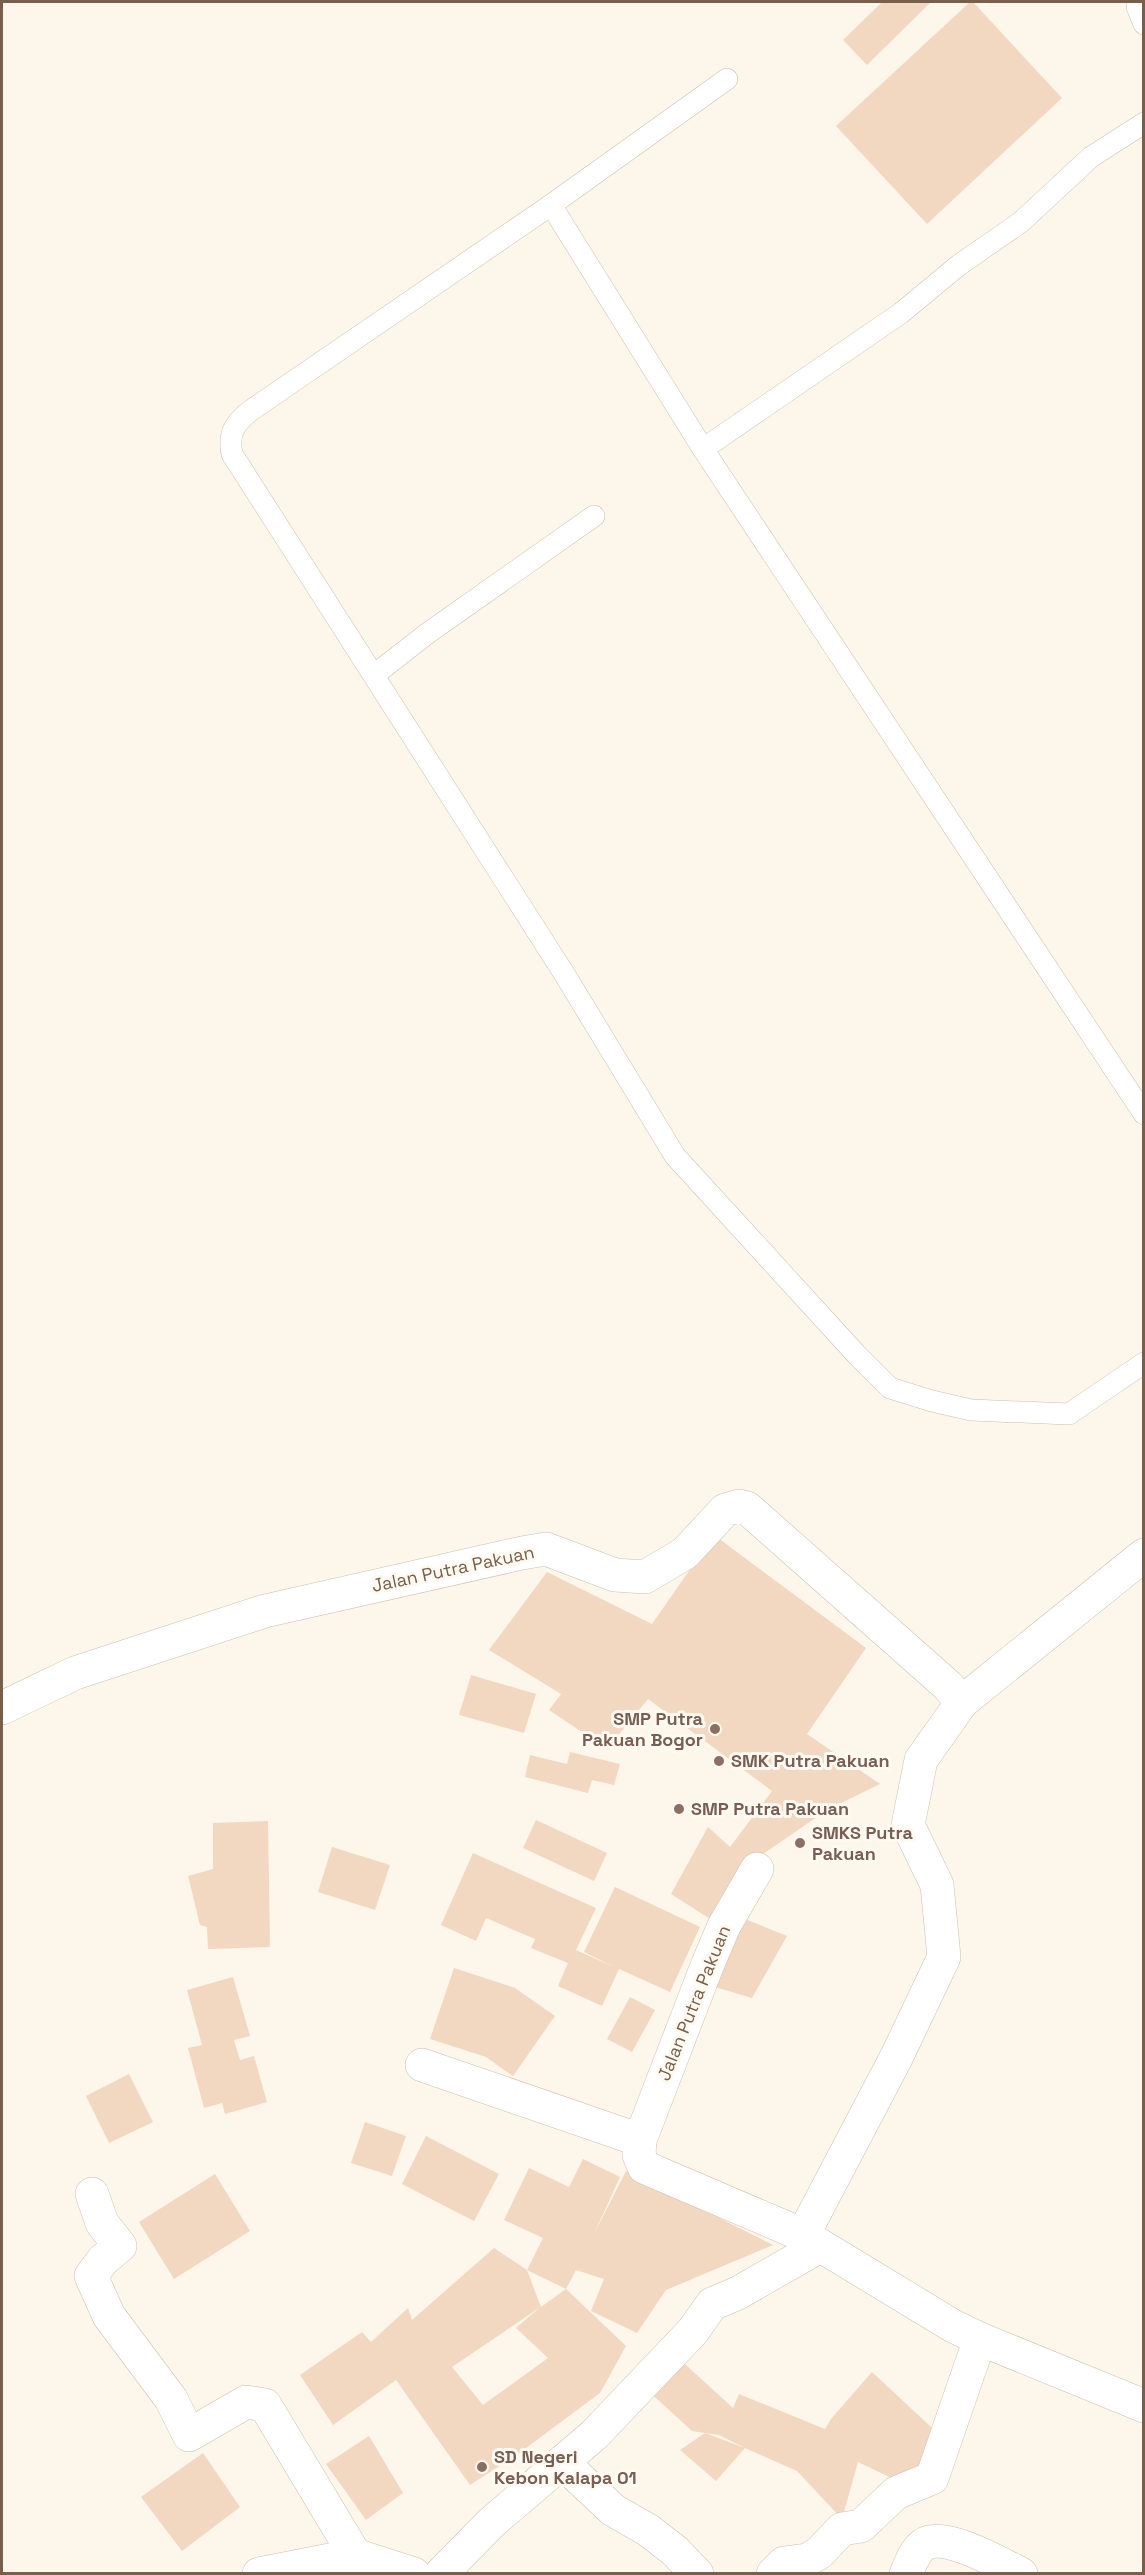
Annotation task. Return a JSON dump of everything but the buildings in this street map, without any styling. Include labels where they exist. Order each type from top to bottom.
[{"type":"street","name":"Jalan Putra Pakuan","points":[[2,1708],[75,1673],[265,1611],[510,1555],[546,1549],[615,1575],[645,1577],[685,1553],[725,1510],[739,1506],[747,1508],[947,1685],[962,1702]]},
{"type":"street","points":[[441,2574],[491,2523],[594,2435],[693,2331],[712,2304],[738,2293],[811,2241],[944,1957],[938,1886],[908,1825],[921,1760],[962,1702],[1143,1555]]},
{"type":"street","name":"Jalan Putra Pakuan","points":[[640,2140],[711,1956],[724,1926],[757,1869]]},
{"type":"street","points":[[422,2065],[640,2140],[639,2155],[644,2167],[649,2170],[811,2241],[980,2340],[1143,2406]]},
{"type":"street","points":[[92,2194],[102,2223],[120,2246],[103,2260],[91,2276],[109,2316],[171,2399],[189,2435],[246,2402],[265,2405],[355,2555]]},
{"type":"street","points":[[773,2574],[784,2563],[807,2560],[819,2553],[842,2529],[861,2526],[896,2493],[932,2478],[980,2340]]},
{"type":"street","points":[[562,2462],[613,2510],[648,2530],[675,2551],[697,2574]]},
{"type":"street","points":[[906,2574],[914,2556],[924,2543],[938,2540],[951,2542],[1021,2574]]},
{"type":"street","points":[[259,2574],[355,2555],[414,2574]]},
{"type":"lane","points":[[1138,2],[1137,7],[1143,24]]},
{"type":"lane","points":[[727,79],[551,205],[240,418],[233,428],[230,442],[232,454],[565,975],[675,1156],[856,1354],[890,1388],[971,1410],[1068,1414],[1143,1363]]},
{"type":"lane","points":[[703,449],[901,313],[959,265],[1021,222],[1092,157],[1143,123]]},
{"type":"lane","points":[[551,205],[703,449],[1143,1114]]},
{"type":"lane","points":[[374,675],[429,633],[594,516]]},
{"type":"place","name":"SMP Putra Pakuan Bogor","points":[[715,1729]]},
{"type":"place","name":"SMK Putra Pakuan","points":[[719,1761]]},
{"type":"place","name":"SMP Putra Pakuan","points":[[679,1809]]},
{"type":"place","name":"SMKS Putra Pakuan","points":[[800,1843]]},
{"type":"place","name":"SD Negeri Kebon Kalapa 01","points":[[482,2467]]}]
